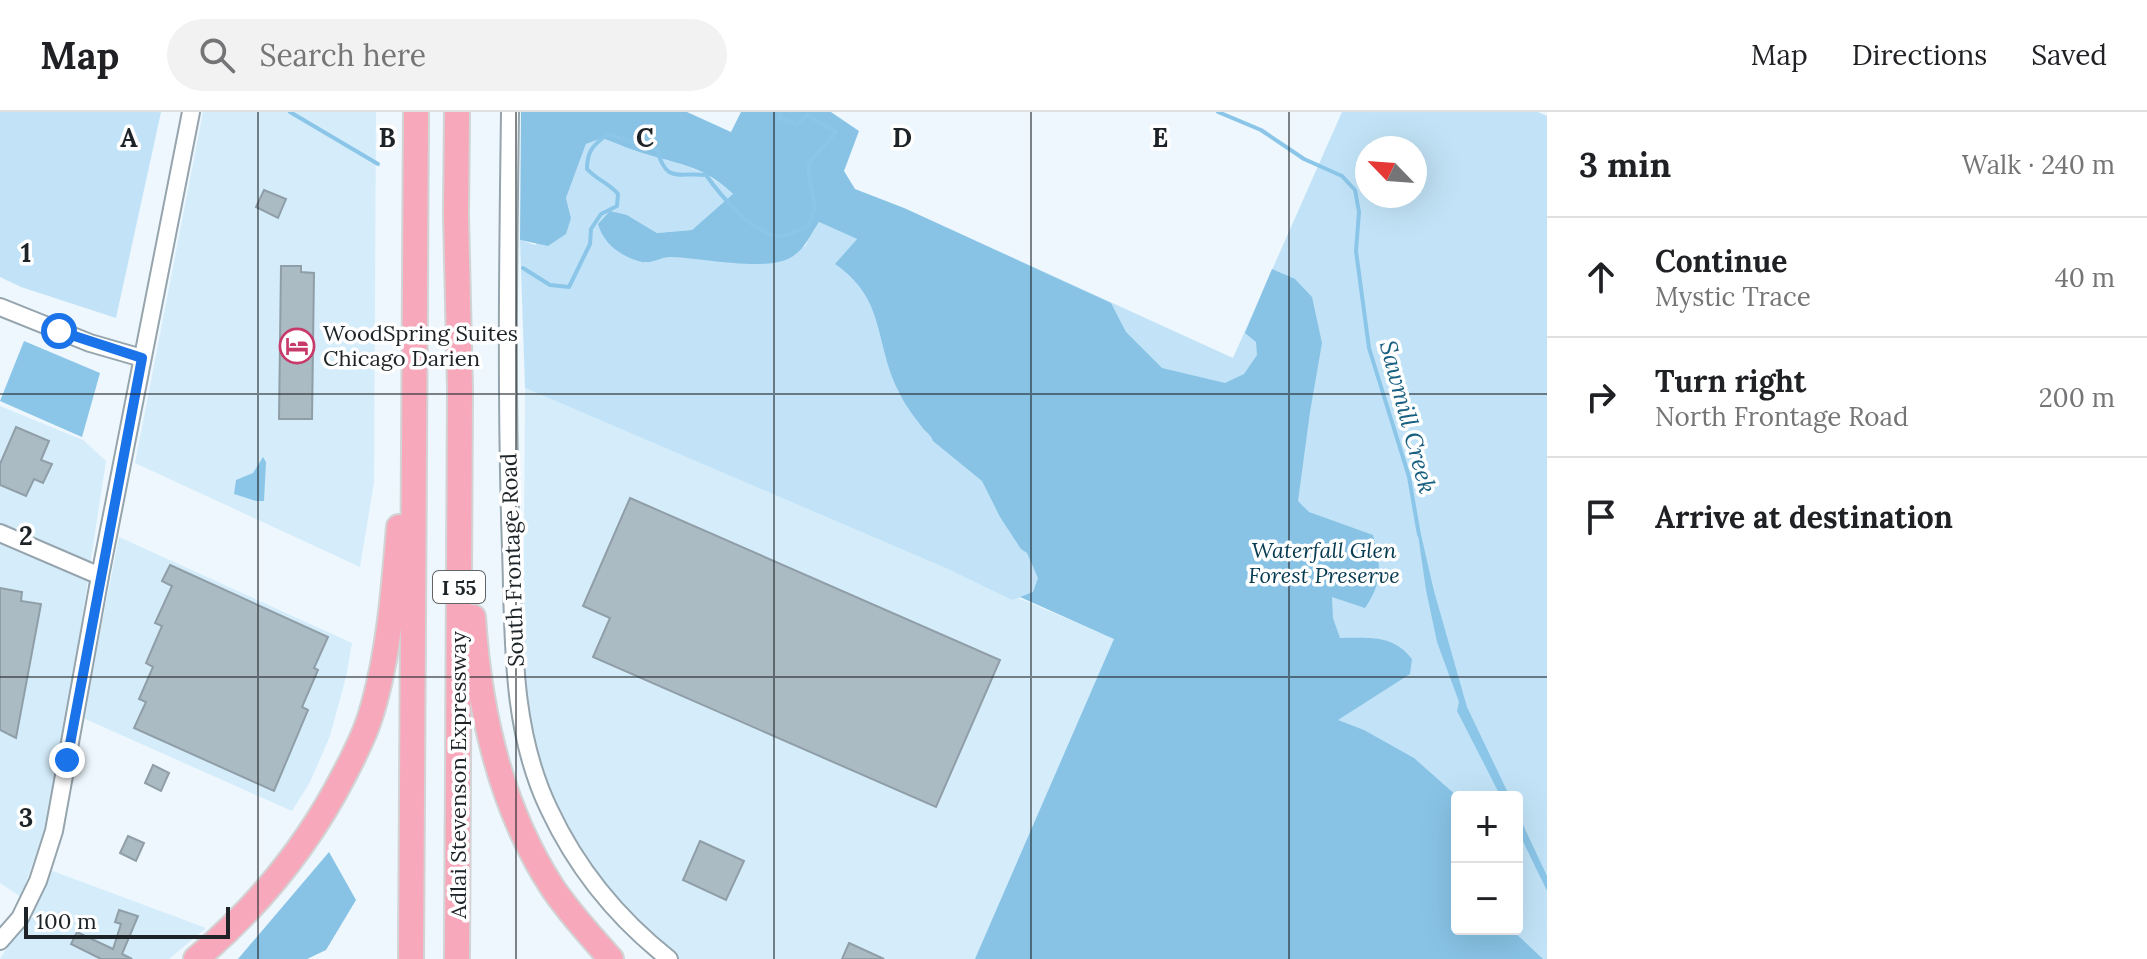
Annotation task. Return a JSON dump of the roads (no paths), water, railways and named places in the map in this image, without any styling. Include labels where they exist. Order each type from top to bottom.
[{"type":"highway","name":"Adlai Stevenson Expressway","points":[[411,959],[416,112]]},
{"type":"highway","name":"Adlai Stevenson Expressway","points":[[457,112],[460,389],[457,959]]},
{"type":"highway","points":[[196,959],[273,884],[301,848],[325,811],[371,715],[385,647],[397,562],[415,329]]},
{"type":"highway","points":[[460,389],[476,660],[484,710],[514,817],[553,888],[611,959]]},
{"type":"street","points":[[0,941],[20,918],[38,881],[54,831],[100,576],[191,112]]},
{"type":"street","name":"South Frontage Road","points":[[510,112],[508,445],[516,688],[522,730],[548,809],[589,880],[640,936],[669,959]]},
{"type":"street","points":[[0,307],[90,343],[142,358]]},
{"type":"street","points":[[0,533],[100,576]]},
{"type":"waterway","points":[[290,112],[378,164]]},
{"type":"waterway","points":[[523,268],[550,285],[569,287],[590,244],[591,229],[601,214],[617,206],[618,194],[587,169],[592,149],[608,134],[657,150],[669,172],[706,175],[738,212],[769,234],[783,236],[809,226],[815,206],[809,163],[836,132],[807,115],[797,124],[779,118],[780,112]]},
{"type":"waterway","name":"Sawmill Creek","points":[[1218,112],[1261,130],[1304,159],[1342,176],[1355,190],[1359,212],[1356,251],[1369,348],[1409,477],[1419,535]]},
{"type":"place","name":"WoodSpring Suites Chicago Darien","points":[[297,346]]},
{"type":"park label","name":"Waterfall Glen Forest Preserve","points":[[1324,562]]}]
